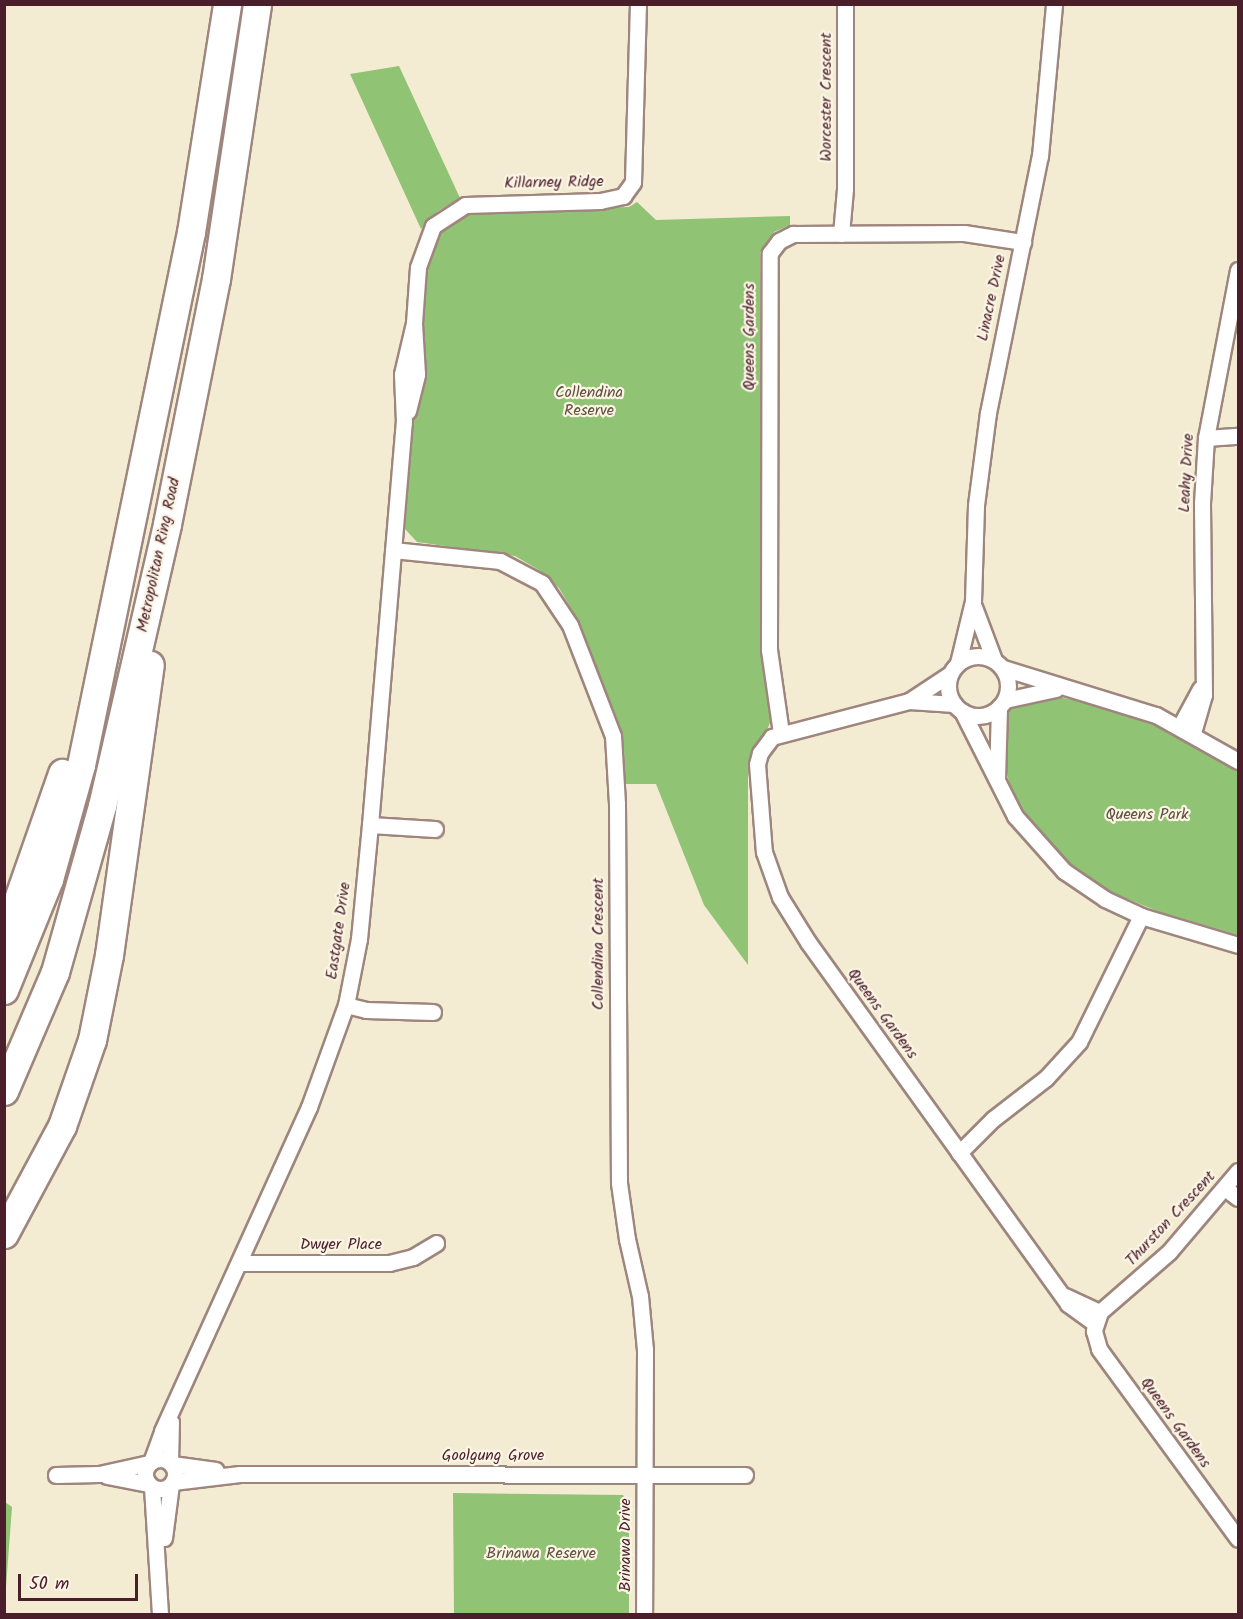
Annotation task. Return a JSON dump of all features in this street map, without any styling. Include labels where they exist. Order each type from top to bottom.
[{"type":"highway","name":"Metropolitan Ring Road","points":[[4,990],[66,824],[191,232],[227,4]]},
{"type":"highway","name":"Metropolitan Ring Road","points":[[4,1091],[37,1019],[74,917],[167,524],[216,279],[257,4]]},
{"type":"highway","points":[[4,1234],[62,1126],[99,1013],[137,767],[167,524]]},
{"type":"highway","points":[[4,939],[108,631]]},
{"type":"street","name":"Killarney Ridge","points":[[409,374],[421,250],[433,226],[453,210],[482,203],[600,201],[628,191],[636,171],[638,4]]},
{"type":"street","name":"Worcester Crescent","points":[[845,4],[845,234]]},
{"type":"street","name":"Linacre Drive","points":[[954,669],[973,601],[981,459],[996,365],[1023,242],[1046,113],[1054,4]]},
{"type":"street","name":"Queens Gardens","points":[[1023,242],[964,233],[845,234],[786,236],[774,245],[768,260],[769,650],[774,682],[788,731],[766,744],[757,764],[762,842],[774,882],[808,942],[1062,1294],[1097,1317],[1099,1349],[1239,1539]]},
{"type":"street","name":"Leahy Drive","points":[[1187,730],[1203,680],[1207,432],[1239,270]]},
{"type":"street","name":"Eastgate Drive","points":[[150,1462],[334,1047],[346,1005],[359,939],[409,374]]},
{"type":"street","points":[[1207,432],[1239,428]]},
{"type":"street","points":[[1207,432],[1239,436]]},
{"type":"street","name":"Collendina Crescent","points":[[393,550],[500,561],[543,583],[570,625],[613,736],[617,804],[618,1154],[621,1211],[644,1323],[645,1475]]},
{"type":"street","name":"Linacre Drive","points":[[973,601],[998,664]]},
{"type":"street","points":[[909,702],[975,655],[1062,689],[1133,707],[1187,730],[1239,761]]},
{"type":"street","points":[[997,779],[1002,704],[1008,684],[998,664]]},
{"type":"street","points":[[954,669],[949,695],[997,779],[1015,816],[1047,855],[1083,886],[1136,914],[1239,945]]},
{"type":"street","points":[[788,731],[909,702],[958,708],[981,716],[1002,704],[1038,690],[1062,689]]},
{"type":"street","points":[[369,825],[435,829]]},
{"type":"street","points":[[955,1147],[1046,1078],[1079,1042],[1104,997],[1136,914]]},
{"type":"street","points":[[346,1005],[366,1010],[433,1012]]},
{"type":"street","points":[[1234,1180],[1239,1198]]},
{"type":"street","name":"Thurston Crescent","points":[[1097,1317],[1169,1252],[1234,1180]]},
{"type":"street","name":"Dwyer Place","points":[[240,1263],[389,1263],[412,1257],[436,1243]]},
{"type":"street","name":"Eastgate Drive","points":[[171,1463],[169,1437],[174,1410]]},
{"type":"street","points":[[56,1475],[99,1474],[159,1459],[171,1463],[176,1473],[172,1483],[160,1571]]},
{"type":"street","points":[[150,1462],[145,1471],[150,1485],[160,1571],[160,1614]]},
{"type":"street","name":"Goolgung Grove","points":[[171,1463],[240,1474]]},
{"type":"street","points":[[99,1474],[160,1489],[172,1483]]},
{"type":"street","name":"Goolgung Grove","points":[[172,1483],[240,1474],[745,1475]]},
{"type":"street","name":"Brinawa Drive","points":[[644,1614],[645,1475]]},
{"type":"green space","points":[[399,66],[460,198],[438,211],[421,229],[350,74]]},
{"type":"green space","name":"Collendina Reserve","points":[[637,202],[656,220],[790,216],[790,225],[774,232],[760,253],[761,656],[772,717],[768,728],[753,747],[748,767],[748,965],[704,905],[656,784],[625,784],[624,749],[617,718],[575,615],[559,588],[539,570],[515,556],[417,542],[405,529],[426,267],[437,234],[464,214],[476,211],[629,207]]},
{"type":"green space","name":"Queens Park","points":[[1054,696],[1107,707],[1170,730],[1238,771],[1238,935],[1157,911],[1104,889],[1083,875],[1044,839],[1017,801],[1009,782],[1004,763],[1005,711],[1009,705]]},
{"type":"green space","name":"Brinawa Reserve","points":[[453,1493],[623,1495],[629,1505],[629,1614],[454,1614]]},
{"type":"green space","points":[[5,1502],[12,1507],[5,1600]]}]
